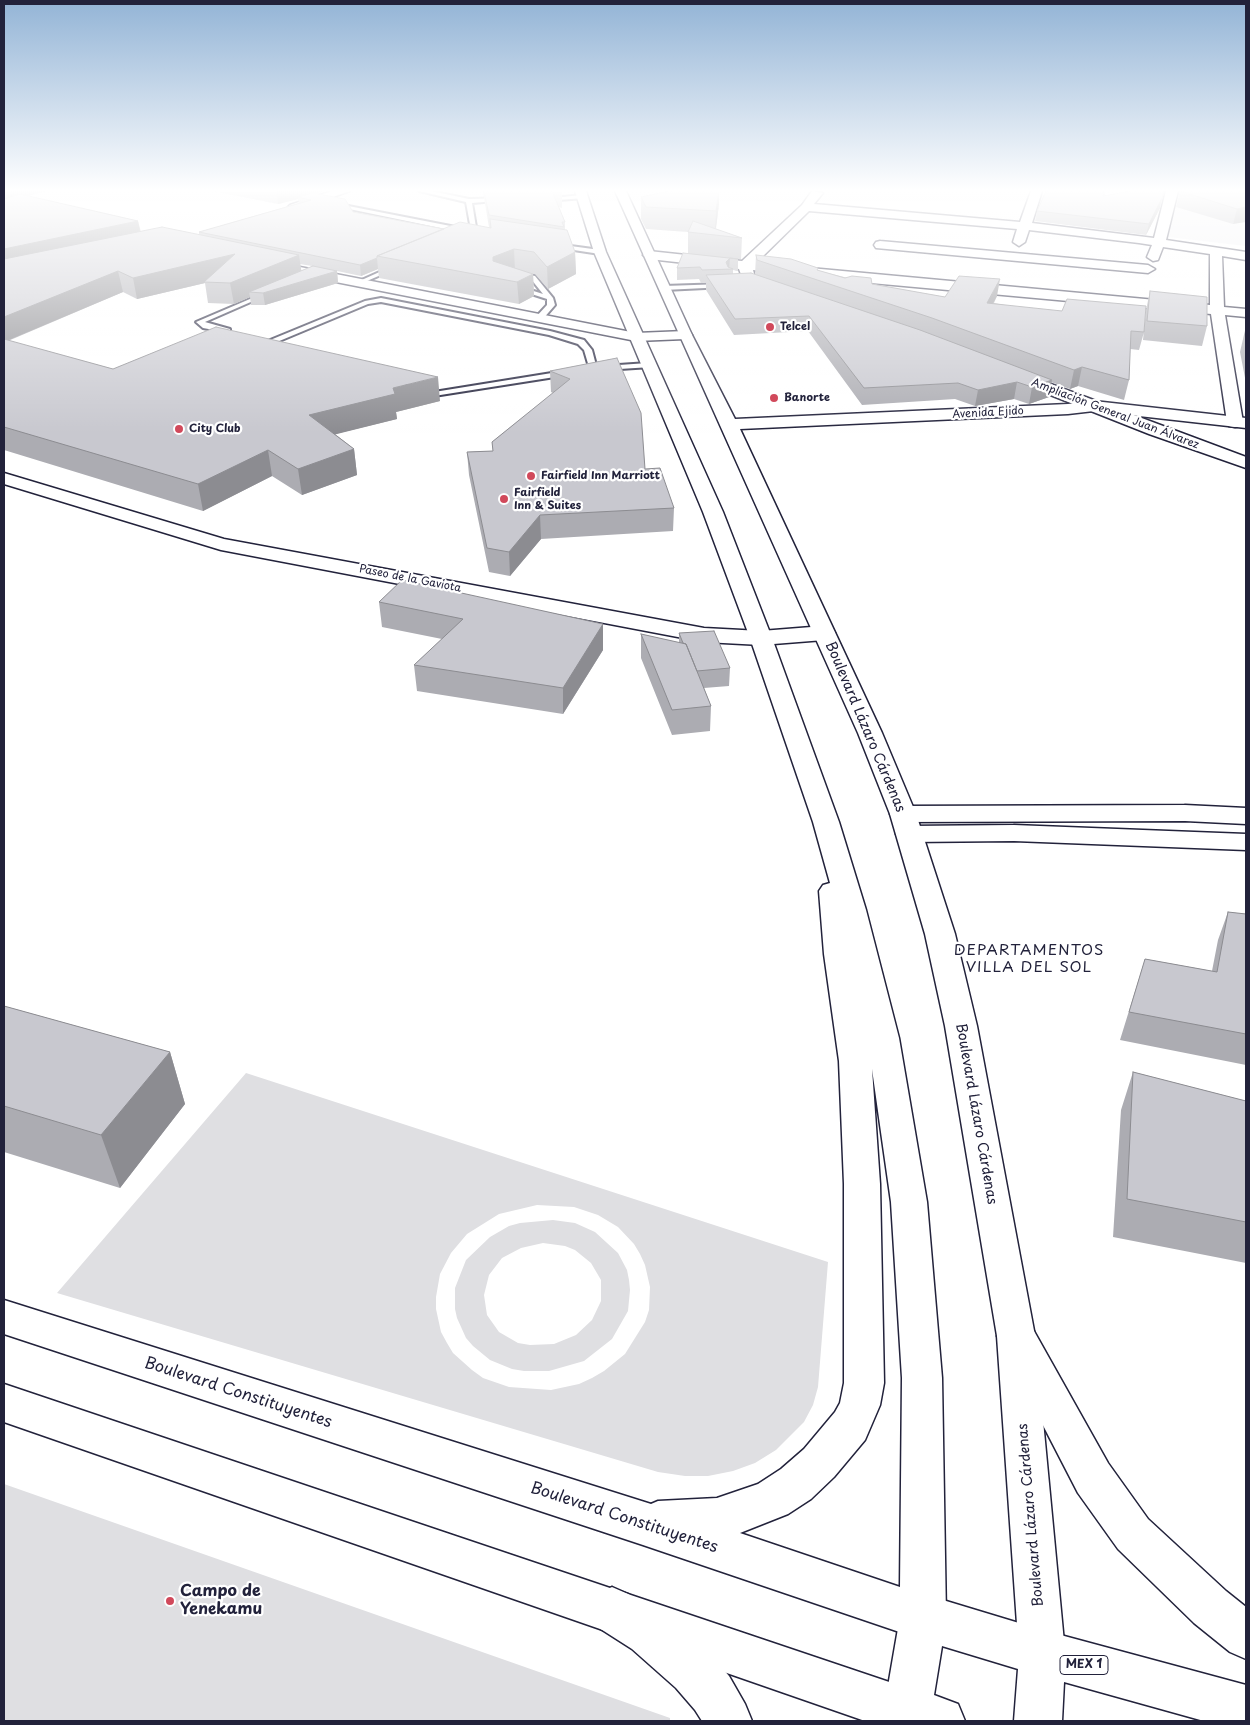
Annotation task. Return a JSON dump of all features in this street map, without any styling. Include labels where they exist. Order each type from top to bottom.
[{"type":"main road","points":[[304,272],[636,337],[685,335]]},
{"type":"main road","points":[[4,1403],[612,1610],[918,1718],[923,1617],[922,1378],[909,1202],[883,1038],[852,910],[826,822],[761,638],[712,512],[608,272]]},
{"type":"main road","name":"Boulevard Lázaro Cárdenas","points":[[656,272],[685,335],[729,424],[870,733],[906,824],[940,934],[961,1026],[1016,1336],[1042,1654]]},
{"type":"main road","points":[[727,272],[757,284],[748,277],[746,272]]},
{"type":"main road","points":[[826,272],[1138,299],[1246,313]]},
{"type":"main road","points":[[1130,272],[1147,272]]},
{"type":"main road","points":[[1216,272],[1217,310],[1241,423]]},
{"type":"main road","name":"Ampliación General Juan Álvarez","points":[[1005,372],[1246,463]]},
{"type":"main road","name":"Avenida Ejido","points":[[729,424],[1076,409],[1094,406],[1241,423]]},
{"type":"main road","name":"Paseo de la Gaviota","points":[[4,478],[221,544],[704,635],[761,638],[824,634]]},
{"type":"main road","points":[[906,824],[1176,813],[1246,816]]},
{"type":"main road","points":[[643,1523],[717,1520],[773,1499],[796,1484],[819,1463],[850,1426],[860,1405],[864,1383],[862,1184],[855,1061],[840,954],[826,822]]},
{"type":"main road","points":[[906,824],[1014,833],[1246,842]]},
{"type":"main road","name":"Boulevard Constituyentes","points":[[4,1317],[643,1523],[923,1617],[1042,1654],[1246,1709]]},
{"type":"main road","points":[[1016,1336],[1093,1478],[1133,1534],[1228,1612],[1246,1636]]},
{"type":"main road","points":[[612,1610],[648,1633],[694,1671],[712,1693],[728,1721]]},
{"type":"main road","name":"MEX 1","points":[[1038,1721],[1042,1654]]},
{"type":"lane","points":[[358,283],[385,272]]},
{"type":"lane","points":[[297,281],[316,274]]},
{"type":"lane","points":[[508,276],[530,276],[550,298],[551,305],[539,318]]},
{"type":"lane","points":[[664,288],[729,285]]},
{"type":"lane","points":[[509,286],[550,298]]},
{"type":"lane","points":[[227,331],[206,326],[200,322],[271,292]]},
{"type":"lane","points":[[409,304],[428,297]]},
{"type":"lane","points":[[593,368],[588,350],[581,342],[550,332],[381,300],[367,302],[245,352],[384,385],[434,394],[593,368],[648,365]]},
{"type":"lane","points":[[441,312],[466,304]]},
{"type":"shaded area","points":[[246,1073],[828,1262],[818,1387],[813,1405],[804,1422],[776,1450],[755,1463],[733,1471],[708,1476],[685,1476],[658,1472],[57,1293]],"holes":[[[537,1205],[574,1207],[598,1215],[618,1227],[634,1244],[645,1265],[650,1287],[649,1310],[645,1322],[625,1354],[604,1371],[579,1384],[551,1390],[509,1387],[483,1378],[453,1353],[441,1332],[436,1309],[436,1297],[440,1274],[451,1253],[467,1234],[499,1214]]]},
{"type":"shaded area","points":[[553,1220],[575,1223],[595,1232],[618,1253],[627,1270],[630,1290],[628,1311],[612,1339],[584,1361],[549,1371],[512,1369],[490,1360],[466,1338],[455,1309],[455,1288],[466,1260],[490,1237],[509,1226]],"holes":[[[543,1243],[565,1246],[575,1250],[591,1263],[601,1280],[601,1301],[592,1320],[576,1335],[554,1344],[530,1345],[518,1343],[499,1332],[487,1315],[484,1295],[489,1275],[502,1258],[521,1248]]]},
{"type":"shaded area","name":"Campo de Yenekamu","points":[[4,1484],[670,1718],[670,1721],[4,1721]]},
{"type":"building","points":[[4,272],[117,272],[4,317]]},
{"type":"building","points":[[119,272],[161,272],[133,278]]},
{"type":"building","points":[[216,272],[258,272],[230,283],[204,282]]},
{"type":"building","points":[[299,272],[335,272],[263,293],[249,292]]},
{"type":"building","points":[[460,272],[525,272],[533,274],[517,282]]},
{"type":"building","points":[[792,272],[822,272],[845,278],[852,276],[871,278],[872,284],[945,297],[959,276],[1000,279],[987,303],[1062,311],[1067,299],[1146,306],[1144,332],[1131,331],[1129,380],[1082,367],[1074,370],[932,318]]},
{"type":"building","points":[[751,273],[920,330],[1052,380],[1032,387],[1017,382],[978,390],[958,383],[864,388],[809,316],[735,319],[706,275]]},
{"type":"building","points":[[1150,291],[1207,297],[1207,326],[1147,321]]},
{"type":"building","name":"City Club","points":[[216,327],[438,377],[393,388],[395,394],[309,415],[354,449],[298,469],[268,450],[198,484],[4,427],[4,339],[113,369]]},
{"type":"building","points":[[617,358],[641,413],[645,469],[660,468],[674,508],[540,515],[509,552],[487,548],[467,452],[493,451],[492,442],[570,379],[550,371]]},
{"type":"building","points":[[402,580],[603,624],[563,688],[414,665],[463,619],[379,602]]},
{"type":"building","points":[[714,631],[730,668],[697,671],[686,644],[683,643],[679,633]]},
{"type":"building","points":[[641,634],[686,644],[711,706],[672,710]]},
{"type":"building","points":[[1228,912],[1246,914],[1246,1034],[1129,1012],[1145,959],[1217,972]]},
{"type":"building","points":[[4,1006],[170,1052],[101,1135],[4,1106]]},
{"type":"building","points":[[1133,1072],[1246,1101],[1246,1222],[1127,1199]]},
{"type":"place","name":"Telcel","points":[[770,327]]},
{"type":"place","name":"Banorte","points":[[774,398]]},
{"type":"place","name":"City Club","points":[[179,429]]},
{"type":"place","name":"Fairfield Inn Marriott","points":[[531,476]]},
{"type":"place","name":"Fairfield Inn & Suites","points":[[504,499]]},
{"type":"place","name":"Campo de Yenekamu","points":[[170,1601]]},
{"type":"district","name":"DEPARTAMENTOS VILLA DEL SOL","points":[[1029,960]]}]
